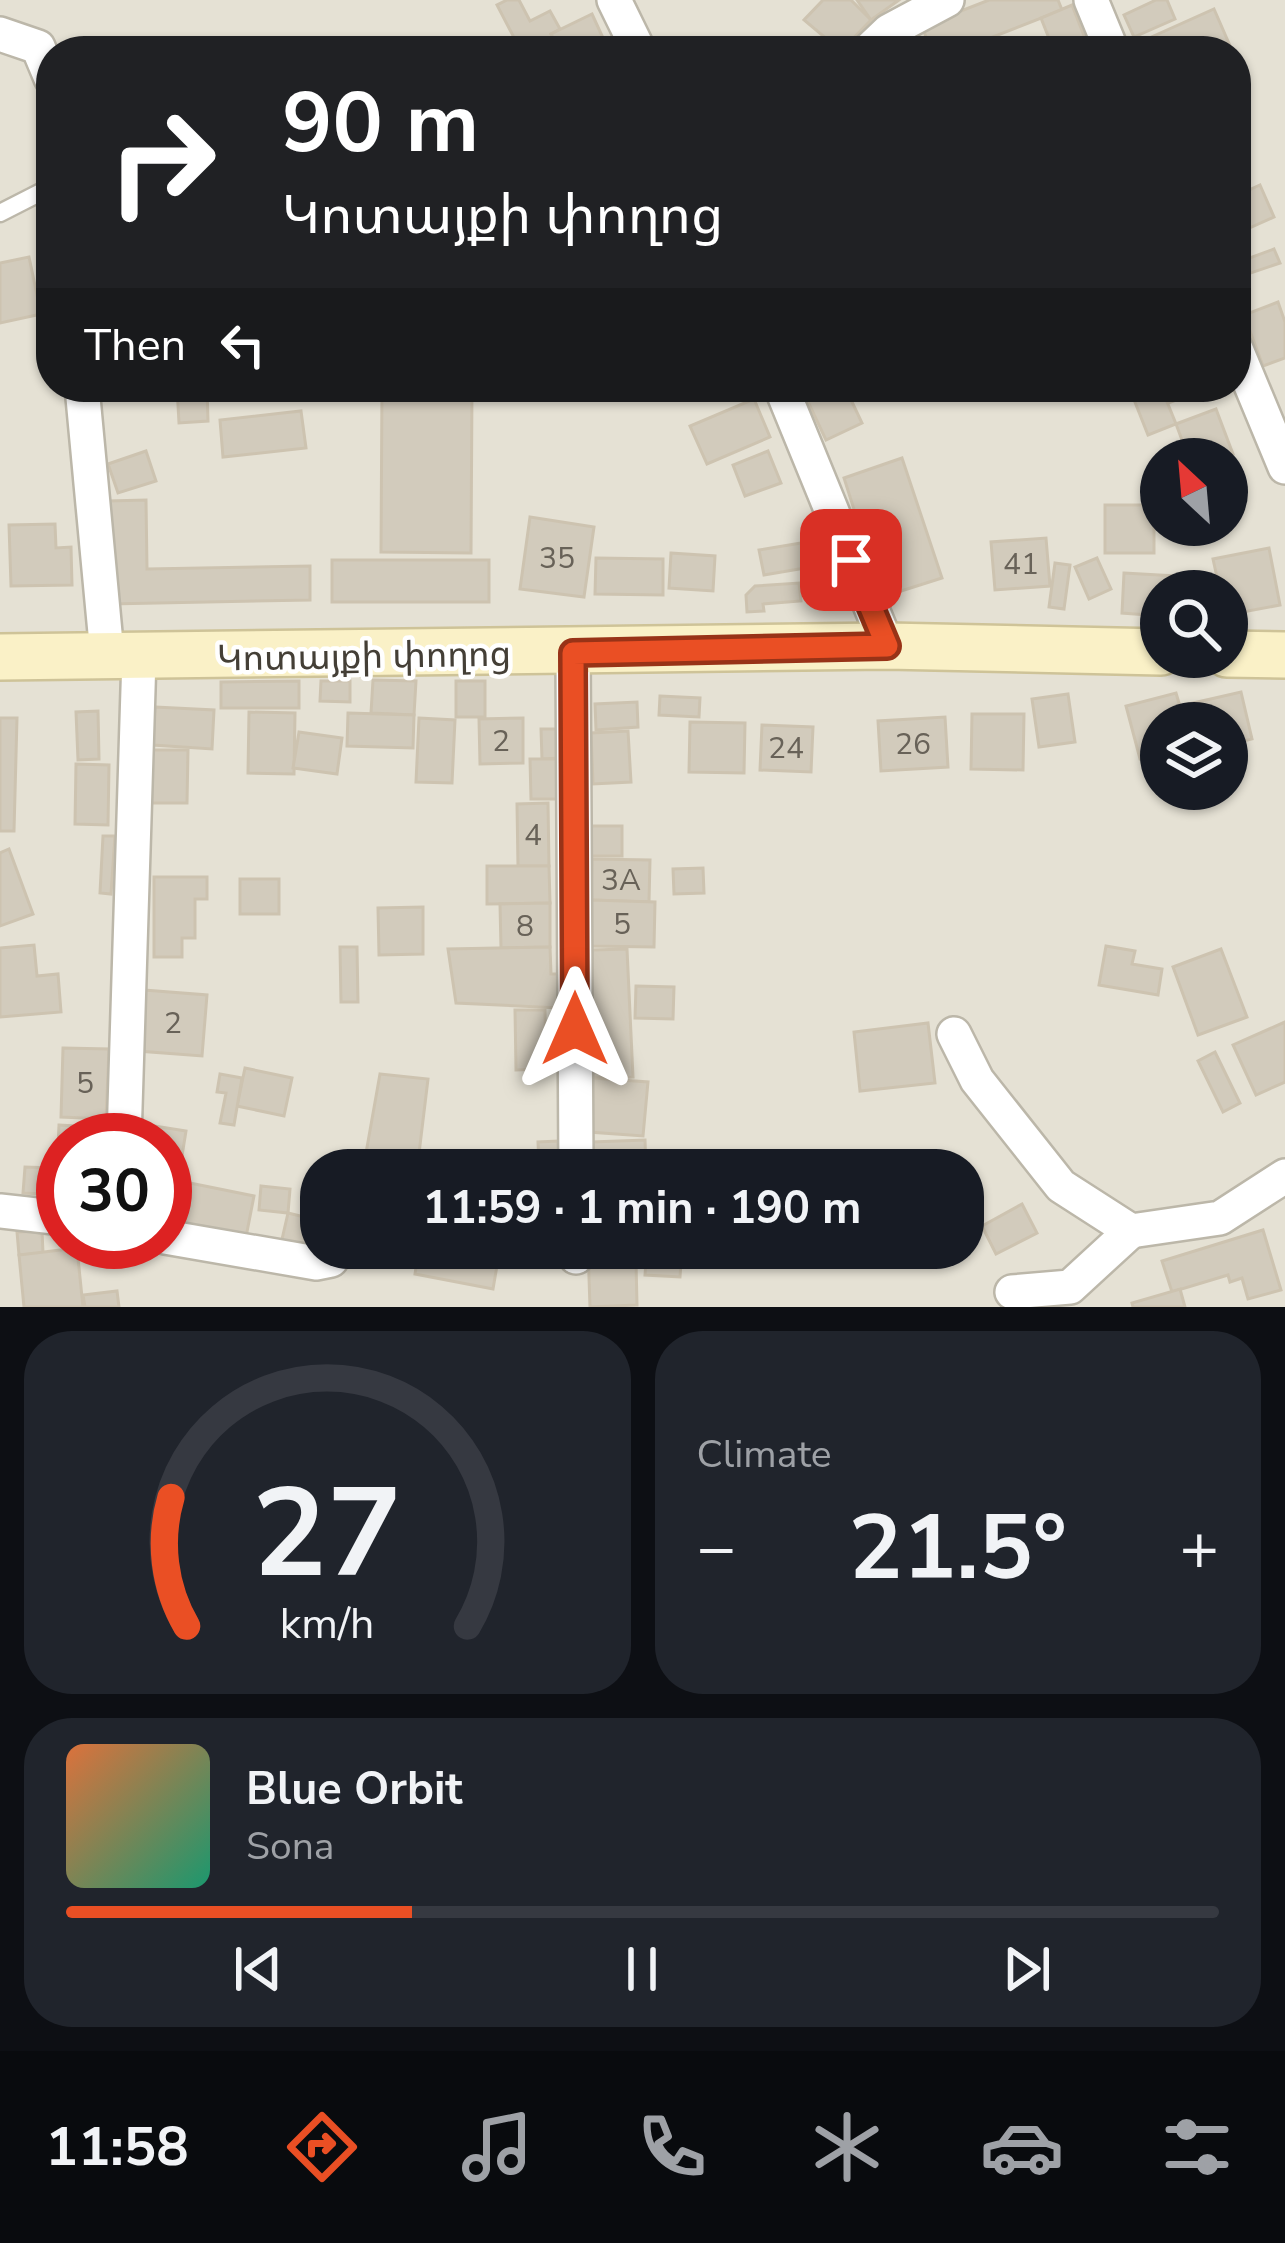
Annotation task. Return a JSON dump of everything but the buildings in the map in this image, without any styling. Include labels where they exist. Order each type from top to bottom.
[{"type":"main road","name":"Կոտայքի փողոց","points":[[0,657],[887,646],[1140,652]]},
{"type":"main road","points":[[1248,654],[1285,655]]},
{"type":"street","points":[[614,0],[632,36]]},
{"type":"street","points":[[884,36],[947,0]]},
{"type":"street","points":[[1091,0],[1106,36]]},
{"type":"street","points":[[0,34],[36,46]]},
{"type":"street","points":[[1251,385],[1285,467]]},
{"type":"street","points":[[84,402],[123,656],[124,1113]]},
{"type":"street","points":[[787,402],[887,646]]},
{"type":"street","points":[[573,653],[575,1149]]},
{"type":"street","points":[[954,1034],[976,1080],[1061,1186],[1131,1232]]},
{"type":"street","points":[[1012,1292],[1070,1287],[1131,1232],[1220,1218],[1285,1177]]},
{"type":"street","points":[[0,1211],[36,1215]]},
{"type":"street","points":[[192,1242],[300,1260]]},
{"type":"lane","points":[[0,213],[36,195]]},
{"type":"shaded area","points":[[0,0],[1285,0],[1285,1307],[0,1307]]},
{"type":"route","points":[[575,1029],[573,653],[887,646],[851,560]]}]
